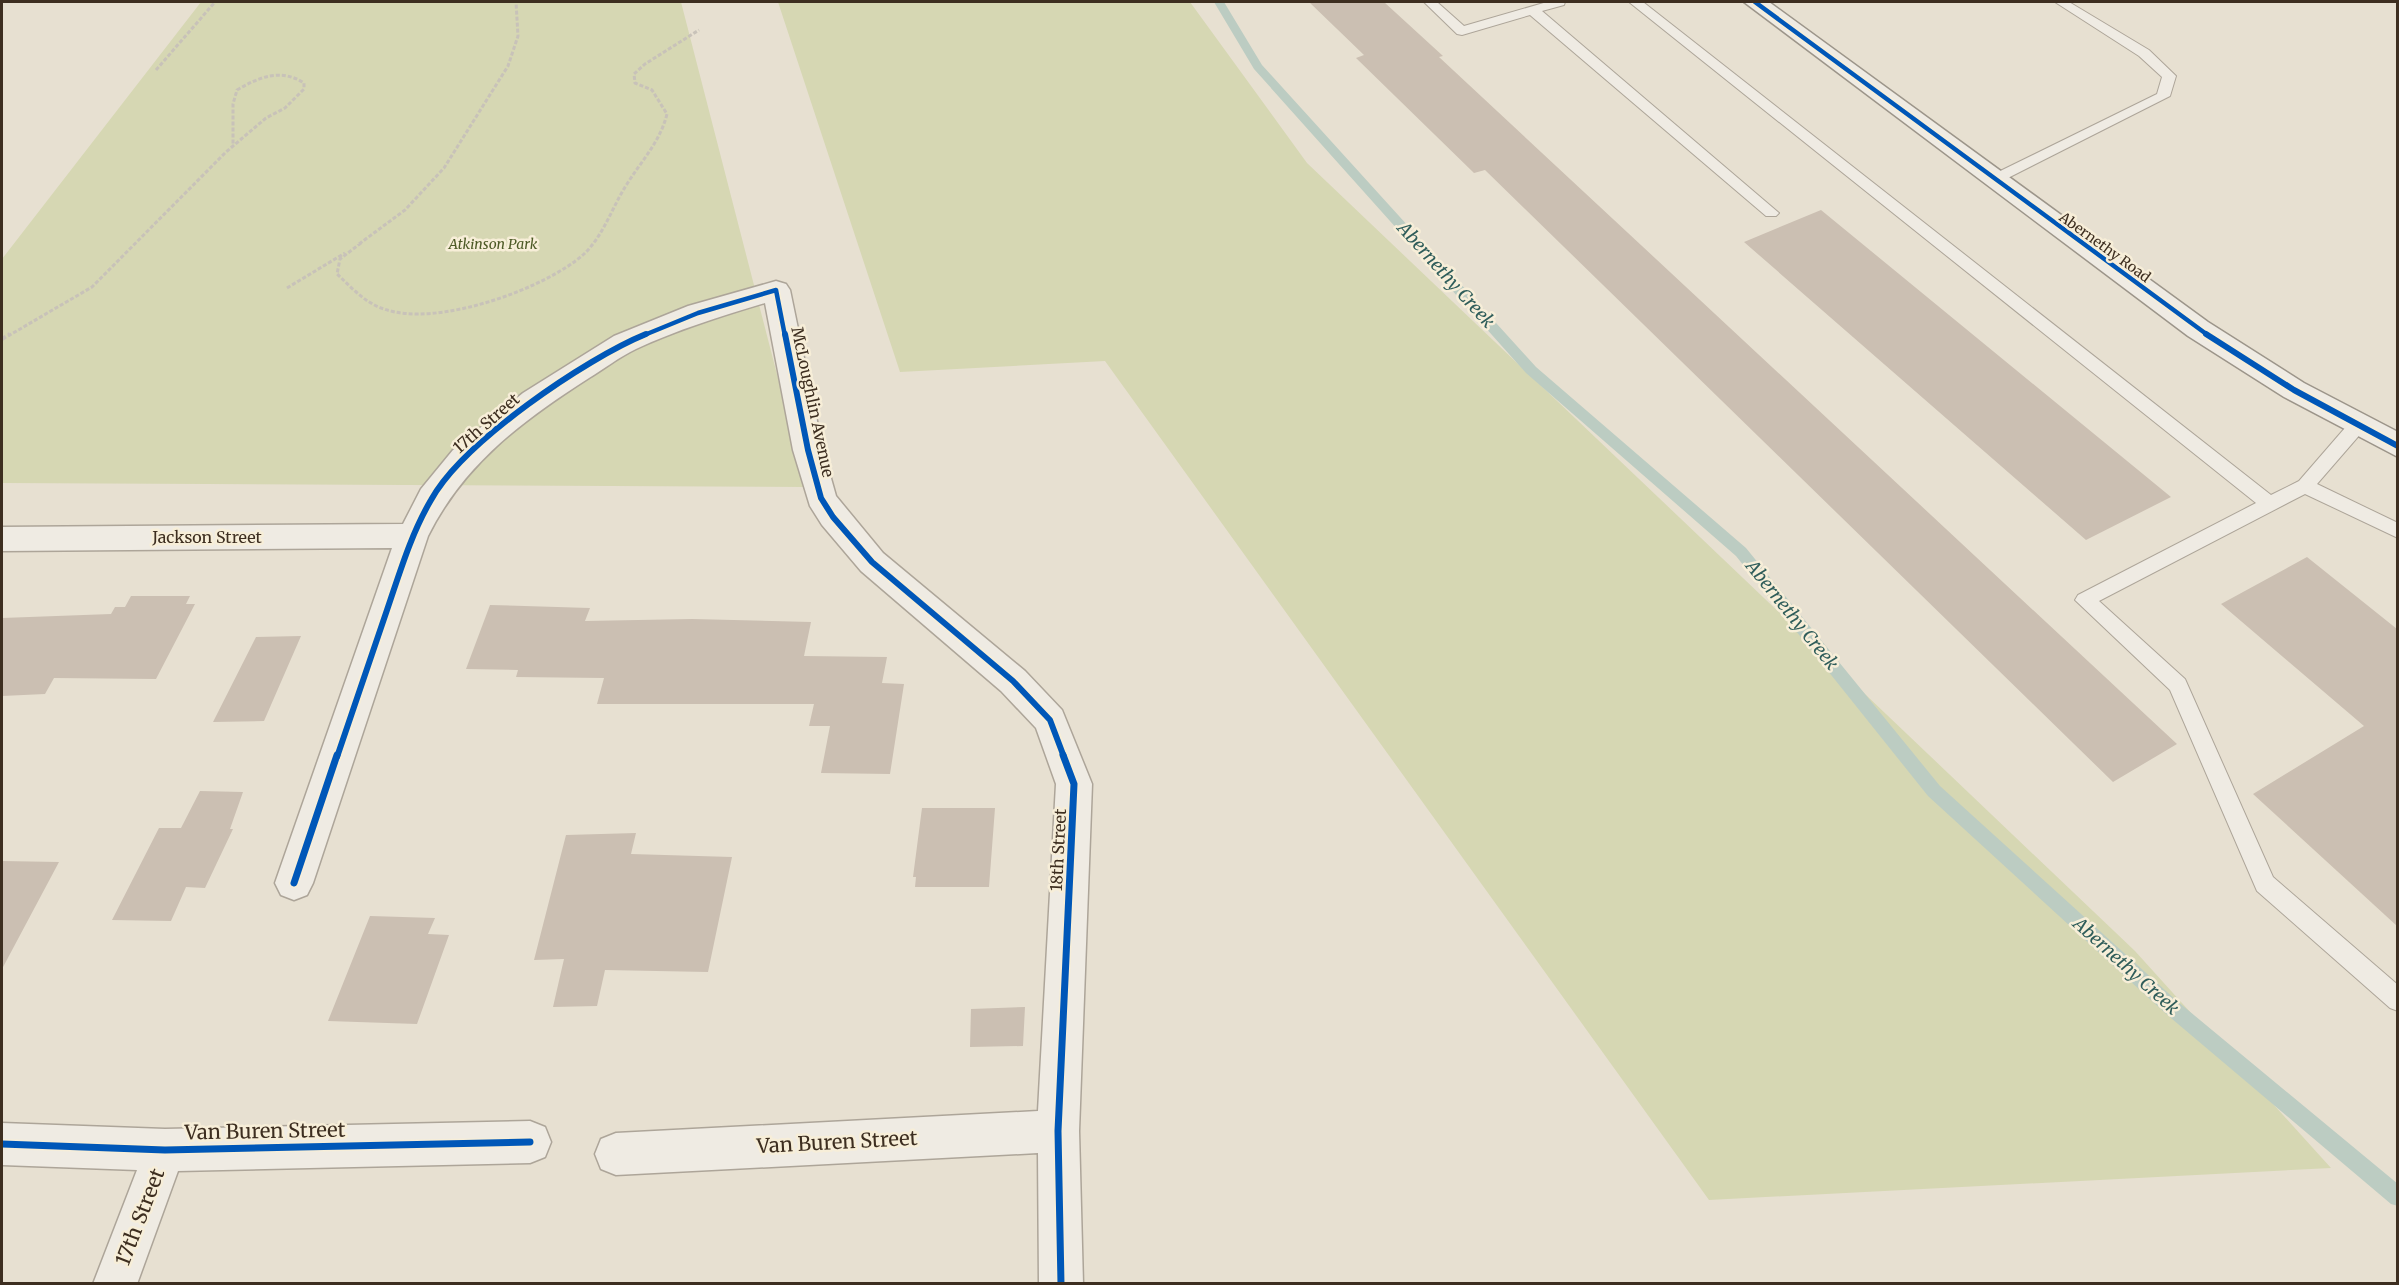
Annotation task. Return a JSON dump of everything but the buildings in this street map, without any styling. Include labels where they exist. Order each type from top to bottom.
[{"type":"street","name":"Abernethy Road","points":[[1755,2],[1993,180],[2198,329],[2357,426],[2397,447]]},
{"type":"street","name":"McLoughlin Avenue","points":[[776,290],[808,450],[821,498],[832,517]]},
{"type":"street","name":"17th Street","points":[[294,883],[412,536],[432,497],[464,458],[532,400],[624,343],[698,313],[776,290]]},
{"type":"street","name":"18th Street","points":[[832,517],[872,562],[1013,681],[1050,720],[1074,784],[1058,1131],[1061,1284]]},
{"type":"street","name":"Jackson Street","points":[[2,539],[412,536]]},
{"type":"street","name":"Van Buren Street","points":[[616,1154],[1058,1131]]},
{"type":"street","name":"Van Buren Street","points":[[2,1144],[165,1150],[530,1142]]},
{"type":"street","name":"17th Street","points":[[115,1284],[165,1150]]},
{"type":"lane","points":[[1430,2],[1462,31],[1559,2]]},
{"type":"lane","points":[[1635,2],[2270,504]]},
{"type":"lane","points":[[1993,180],[2163,96],[2169,76],[2152,61],[2061,2]]},
{"type":"lane","points":[[1532,10],[1772,213]]},
{"type":"lane","points":[[2357,426],[2305,486],[2085,600],[2178,685],[2265,884],[2397,1000]]},
{"type":"lane","points":[[2305,486],[2397,531]]},
{"type":"path","points":[[156,70],[216,2]]},
{"type":"path","points":[[516,2],[519,32],[512,59],[495,91],[473,119],[443,170],[393,220],[340,259],[337,274],[360,294],[387,311],[423,312],[464,308],[530,287],[555,274],[584,254],[613,215],[622,192],[638,167],[656,148],[665,126],[668,114],[652,90],[634,83],[634,74],[645,63],[699,30]]},
{"type":"path","points":[[2,339],[92,287],[233,146],[267,118],[298,97],[304,89],[304,83],[292,75],[281,74],[256,79],[237,90],[232,109],[235,130],[233,146]]},
{"type":"path","points":[[287,288],[362,243]]},
{"type":"green space","name":"Atkinson Park","points":[[201,2],[681,2],[806,487],[2,483],[2,259]]},
{"type":"green space","points":[[778,2],[1190,2],[1307,163],[2135,951],[2331,1168],[1709,1200],[1105,361],[900,372]]},
{"type":"waterway","name":"Abernethy Creek","points":[[1219,2],[1258,67],[1531,370],[1741,552],[1934,791],[2171,1007],[2398,1197]]},
{"type":"cycle path","points":[[1755,2],[2198,329],[2294,390],[2398,446]]},
{"type":"cycle path","points":[[294,883],[412,536],[432,497],[464,458],[533,400],[624,343],[698,313],[776,290],[808,450],[821,498],[833,517],[872,562],[1013,681],[1050,720],[1074,784],[1058,1131],[1061,1284]]},
{"type":"cycle path","points":[[2,1144],[165,1150],[530,1142]]}]
